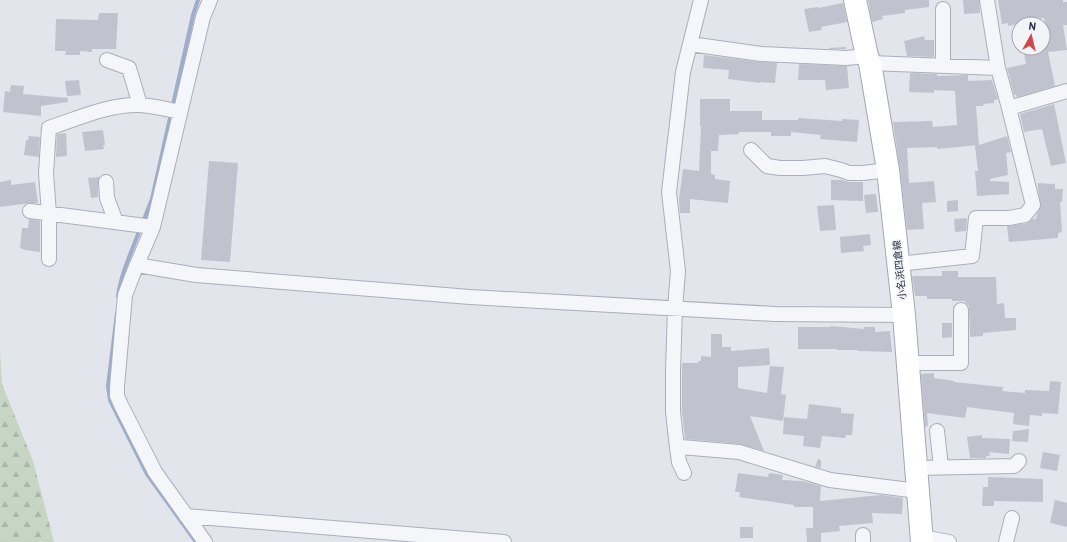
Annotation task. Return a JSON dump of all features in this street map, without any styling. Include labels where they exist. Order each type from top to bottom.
[{"type":"main road","name":"小名浜四倉線","points":[[855,0],[868,59],[888,170],[904,315],[922,540]]},
{"type":"street","points":[[205,542],[155,472],[121,405],[117,387],[125,295],[136,265],[175,110],[203,17],[210,0]]},
{"type":"street","points":[[684,473],[679,462],[673,412],[672,371],[678,271],[669,192],[683,72],[701,0]]},
{"type":"street","points":[[898,264],[972,256],[976,218],[1009,218],[1025,215],[1033,205],[998,68],[987,0]]},
{"type":"street","points":[[943,9],[943,65]]},
{"type":"street","points":[[690,44],[761,54],[868,59],[998,68]]},
{"type":"street","points":[[107,60],[129,68],[140,105]]},
{"type":"street","points":[[1009,108],[1067,91]]},
{"type":"street","points":[[49,259],[49,214],[46,173],[49,128],[111,107],[140,105],[175,110]]},
{"type":"street","points":[[751,150],[766,166],[780,168],[803,168],[824,166],[849,173],[888,170]]},
{"type":"street","points":[[106,182],[107,198],[116,222]]},
{"type":"street","points":[[30,211],[146,226]]},
{"type":"street","points":[[136,265],[196,275],[462,297],[775,314],[904,315]]},
{"type":"street","points":[[907,363],[961,363],[961,310]]},
{"type":"street","points":[[937,431],[941,467]]},
{"type":"street","points":[[677,448],[681,447],[739,452],[830,480],[918,491]]},
{"type":"street","points":[[916,468],[1014,466],[1019,461]]},
{"type":"street","points":[[186,516],[504,542]]},
{"type":"street","points":[[1006,542],[1012,518]]},
{"type":"street","points":[[922,540],[949,542]]},
{"type":"green space","points":[[0,350],[2,384],[33,461],[54,542],[0,542]]},
{"type":"building","points":[[868,0],[929,0],[929,7],[905,10],[905,13],[882,16],[883,19],[872,22]]},
{"type":"building","points":[[963,0],[979,0],[980,13],[964,14]]},
{"type":"building","points":[[998,0],[1063,0],[1063,2],[1067,2],[1067,25],[1063,25],[1067,50],[1051,52],[1051,16],[1011,16],[1011,25],[1008,26],[1008,23],[1002,24]]},
{"type":"building","points":[[843,3],[847,22],[821,27],[822,30],[809,32],[804,9]]},
{"type":"building","points":[[99,13],[118,13],[116,49],[92,49],[92,52],[80,51],[80,55],[65,55],[66,51],[55,51],[56,19],[98,20]]},
{"type":"building","points":[[924,36],[925,40],[934,40],[934,57],[907,56],[904,41]]},
{"type":"building","points":[[846,47],[846,49],[829,49],[829,48]]},
{"type":"building","points":[[704,55],[777,63],[775,83],[760,83],[728,79],[729,70],[703,68]]},
{"type":"building","points":[[1024,56],[1049,56],[1055,86],[1017,97],[1014,95],[1007,68],[1026,64]]},
{"type":"building","points":[[799,64],[847,66],[849,88],[826,90],[825,80],[798,80]]},
{"type":"building","points":[[910,73],[937,74],[937,76],[968,75],[968,81],[992,80],[998,99],[994,100],[994,103],[983,104],[984,106],[976,106],[979,145],[1007,136],[1011,152],[1006,153],[1008,175],[990,179],[990,181],[1009,182],[1009,194],[977,196],[975,171],[978,171],[975,146],[978,145],[937,149],[937,147],[907,148],[909,183],[934,181],[936,202],[922,203],[924,229],[907,230],[893,122],[932,121],[933,127],[957,125],[955,91],[934,90],[934,93],[909,92]]},
{"type":"building","points":[[79,80],[81,95],[67,96],[65,81]]},
{"type":"building","points":[[11,85],[24,86],[23,94],[68,98],[68,102],[41,106],[41,116],[3,112],[5,91],[10,92]]},
{"type":"building","points":[[700,99],[730,99],[730,111],[762,111],[762,120],[798,120],[798,118],[842,121],[842,119],[859,120],[857,142],[820,139],[821,135],[791,132],[791,136],[771,136],[771,132],[739,132],[739,134],[719,135],[718,151],[711,151],[711,174],[715,175],[715,179],[730,181],[728,203],[690,199],[690,213],[680,213],[679,199],[683,169],[699,171],[701,126]]},
{"type":"building","points":[[1054,104],[1066,163],[1051,166],[1042,129],[1024,132],[1020,114]]},
{"type":"building","points":[[103,130],[105,145],[103,145],[104,149],[85,151],[82,132]]},
{"type":"building","points":[[66,133],[67,156],[56,157],[57,134]]},
{"type":"building","points":[[29,136],[40,137],[39,157],[24,155],[26,140],[28,140]]},
{"type":"building","points":[[209,161],[238,163],[230,262],[201,260]]},
{"type":"building","points":[[100,177],[98,182],[98,197],[91,198],[88,178]]},
{"type":"building","points":[[11,180],[11,185],[35,182],[38,203],[0,207],[0,182]]},
{"type":"building","points":[[831,180],[863,182],[863,201],[831,200]]},
{"type":"building","points":[[1038,183],[1055,184],[1055,189],[1063,189],[1062,202],[1060,202],[1062,232],[1058,233],[1058,238],[1009,242],[1007,226],[1027,223],[1033,219],[1036,219],[1041,206]]},
{"type":"building","points":[[876,194],[878,212],[866,213],[864,195]]},
{"type":"building","points":[[958,200],[958,211],[947,212],[947,201]]},
{"type":"building","points":[[834,205],[836,230],[820,231],[817,206]]},
{"type":"building","points":[[967,218],[966,231],[955,232],[954,219]]},
{"type":"building","points":[[29,219],[40,221],[40,252],[20,248],[22,228],[28,228]]},
{"type":"building","points":[[870,234],[871,245],[863,246],[864,251],[841,253],[840,237]]},
{"type":"building","points":[[942,271],[958,271],[958,277],[996,277],[997,304],[1004,303],[1005,318],[1016,318],[1016,330],[983,333],[983,336],[970,337],[969,306],[965,301],[952,301],[952,299],[927,299],[927,296],[915,296],[912,276],[942,276]]},
{"type":"building","points":[[942,323],[952,323],[952,337],[942,338]]},
{"type":"building","points":[[831,326],[864,329],[864,327],[875,327],[875,332],[890,331],[892,352],[837,349],[798,349],[798,327]]},
{"type":"building","points":[[711,334],[722,334],[722,347],[731,347],[731,351],[769,348],[770,365],[738,367],[738,388],[767,393],[770,366],[784,367],[781,394],[786,395],[783,421],[750,416],[764,451],[740,444],[685,439],[682,412],[682,363],[698,363],[698,361],[701,361],[701,356],[711,357]]},
{"type":"building","points":[[934,373],[934,378],[954,382],[1003,387],[1002,391],[1025,393],[1025,390],[1049,391],[1050,381],[1061,382],[1058,414],[1042,413],[1042,416],[1030,415],[1029,426],[1013,424],[1014,413],[967,407],[965,418],[927,413],[928,426],[925,427],[921,374]]},
{"type":"building","points":[[809,404],[841,408],[841,413],[854,414],[852,435],[846,435],[845,438],[822,436],[820,448],[803,446],[804,436],[783,434],[784,417],[807,419]]},
{"type":"building","points":[[1029,429],[1028,442],[1012,441],[1013,431]]},
{"type":"building","points":[[982,435],[982,438],[1010,439],[1009,454],[989,452],[990,456],[986,456],[986,458],[970,458],[967,437]]},
{"type":"building","points":[[1043,452],[1060,455],[1057,471],[1040,468]]},
{"type":"building","points":[[818,459],[821,460],[821,468],[815,467]]},
{"type":"building","points":[[738,473],[768,477],[769,473],[783,475],[782,480],[803,481],[821,486],[820,501],[881,495],[903,498],[902,514],[872,513],[873,523],[839,526],[840,531],[821,533],[821,542],[807,542],[806,528],[813,528],[813,507],[794,507],[794,505],[739,497],[740,492],[735,492]]},
{"type":"building","points":[[988,477],[1043,479],[1043,502],[994,501],[994,506],[982,506],[983,487],[988,487]]},
{"type":"building","points":[[1055,500],[1067,503],[1067,527],[1050,523]]},
{"type":"building","points":[[740,527],[753,527],[753,538],[740,538]]},
{"type":"waterway","points":[[143,222],[152,199],[193,15],[198,0]]},
{"type":"waterway","points":[[118,296],[124,270],[140,229]]},
{"type":"waterway","points":[[117,313],[108,386],[110,400],[147,474],[196,542]]}]
